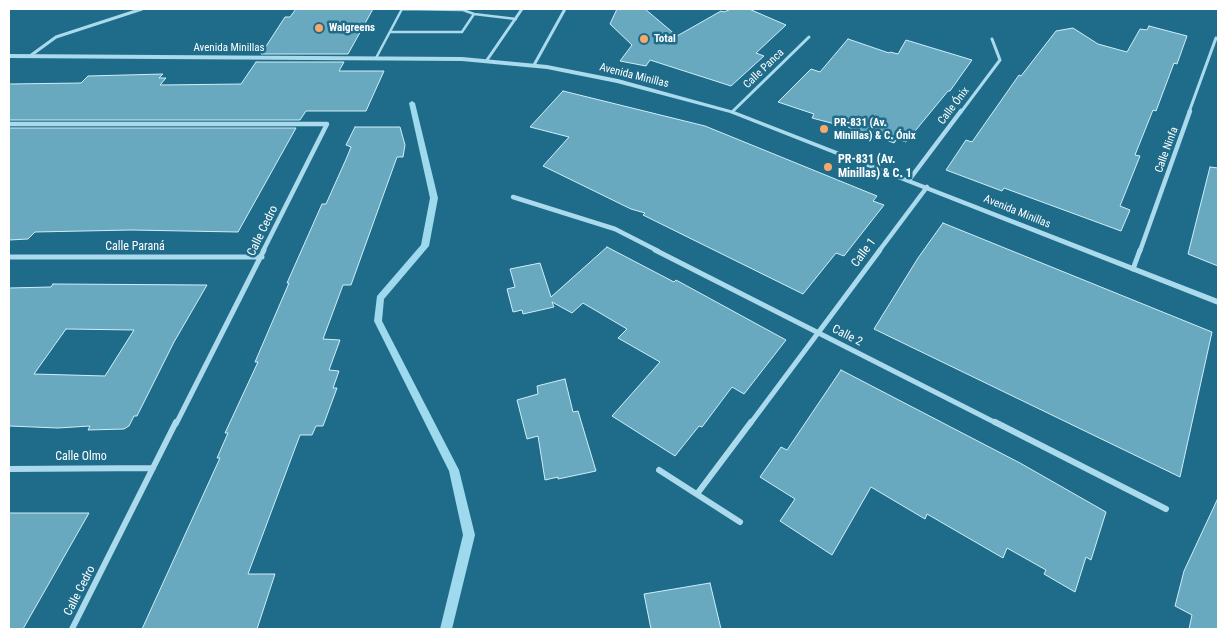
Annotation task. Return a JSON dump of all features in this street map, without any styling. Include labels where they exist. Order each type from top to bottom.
[{"type":"street","points":[[30,56],[56,38],[142,9]]},
{"type":"street","points":[[487,60],[522,9]]},
{"type":"street","points":[[534,65],[566,9]]},
{"type":"street","name":"Calle Panca","points":[[732,112],[809,37]]},
{"type":"street","name":"Calle Ninfa","points":[[1133,268],[1216,38]]},
{"type":"street","name":"Calle Ónix","points":[[909,180],[1000,60],[992,39]]},
{"type":"street","name":"Avenida Minillas","points":[[9,56],[487,60],[534,65],[618,81],[732,112],[1218,302]]},
{"type":"street","name":"Calle Cedro","points":[[9,124],[327,124],[262,257],[72,629]]},
{"type":"street","name":"Calle 1","points":[[697,494],[927,187]]},
{"type":"street","name":"Calle 2","points":[[513,197],[615,229],[1166,509]]},
{"type":"street","name":"Calle Paraná","points":[[9,257],[262,257]]},
{"type":"street","name":"Calle Olmo","points":[[9,468],[153,468]]},
{"type":"street","points":[[659,470],[740,522]]},
{"type":"lane","points":[[376,58],[402,9],[463,10],[474,14],[516,19]]},
{"type":"lane","points":[[391,32],[462,32],[474,14]]},
{"type":"building","name":"Walgreens","points":[[296,9],[373,9],[348,54],[261,54],[285,17],[290,17]]},
{"type":"building","points":[[617,9],[645,9],[677,36],[721,11],[724,12],[731,9],[749,9],[786,25],[756,53],[764,56],[731,86],[650,60],[646,66],[620,61],[632,45],[610,24]]},
{"type":"building","points":[[1149,26],[1187,36],[1177,64],[1174,63],[1156,111],[1153,110],[1135,155],[1140,156],[1120,206],[1130,210],[1121,231],[1004,188],[1002,191],[946,170],[966,140],[972,142],[1019,75],[1021,76],[1056,31],[1073,28],[1098,44],[1127,52],[1140,29],[1147,30]]},
{"type":"building","points":[[848,39],[889,53],[898,54],[906,40],[972,60],[950,91],[948,91],[906,142],[897,139],[894,143],[862,131],[812,118],[814,114],[778,102],[811,69],[820,72]]},
{"type":"building","points":[[256,62],[344,62],[339,71],[384,71],[366,111],[306,111],[300,120],[9,120],[9,84],[81,83],[88,76],[163,74],[159,78],[166,78],[160,85],[241,84]]},
{"type":"building","points":[[563,91],[705,126],[877,196],[873,201],[884,205],[844,256],[836,253],[803,294],[643,215],[645,213],[631,209],[543,166],[569,137],[530,127]]},
{"type":"building","points":[[355,127],[400,127],[405,145],[403,157],[397,157],[351,285],[343,285],[323,339],[340,340],[329,370],[339,371],[333,388],[337,388],[323,426],[316,426],[312,435],[300,435],[248,574],[275,574],[257,629],[142,629],[220,458],[217,458],[228,433],[225,433],[258,362],[255,362],[289,283],[287,283],[322,204],[326,204],[347,157],[351,147],[346,145]]},
{"type":"building","points":[[9,128],[296,128],[238,232],[131,230],[35,232],[28,239],[9,240]]},
{"type":"building","points":[[1210,167],[1218,168],[1218,266],[1188,254]]},
{"type":"building","points":[[943,223],[1212,332],[1180,477],[874,329],[918,258]]},
{"type":"building","points":[[607,247],[674,282],[676,280],[786,340],[744,394],[732,387],[702,427],[699,426],[675,456],[612,416],[660,362],[618,338],[627,329],[583,303],[572,313],[552,302],[554,307],[523,314],[522,310],[513,312],[507,289],[515,287],[510,269],[540,263],[551,297]]},
{"type":"building","points":[[53,284],[207,285],[174,342],[137,416],[134,416],[129,426],[124,429],[88,430],[90,426],[58,428],[9,426],[9,288],[51,287]],"holes":[[[66,329],[134,330],[105,376],[34,374]]]},
{"type":"building","points":[[841,370],[1020,463],[1106,512],[1091,560],[1086,557],[1075,592],[1044,574],[1046,570],[1007,548],[1003,558],[927,514],[925,519],[871,487],[832,555],[780,521],[795,499],[760,477],[781,447],[787,450]]},
{"type":"building","points":[[565,379],[573,412],[578,411],[596,471],[545,480],[538,436],[527,439],[517,400],[538,394],[537,386]]},
{"type":"building","points":[[1218,498],[1218,629],[1189,629],[1192,615],[1175,606],[1184,571]]},
{"type":"building","points":[[9,513],[89,513],[23,629],[9,629]]},
{"type":"building","points":[[710,583],[721,629],[651,629],[644,594]]},
{"type":"waterway","points":[[412,103],[434,198],[425,246],[380,298],[378,321],[454,470],[469,535],[446,629]]},
{"type":"place","name":"Walgreens","points":[[319,28]]},
{"type":"place","name":"Total","points":[[644,39]]},
{"type":"place","name":"PR-831 (Av. Minillas) & C. Ónix","points":[[824,129]]},
{"type":"place","name":"PR-831 (Av. Minillas) & C. 1","points":[[828,167]]}]
